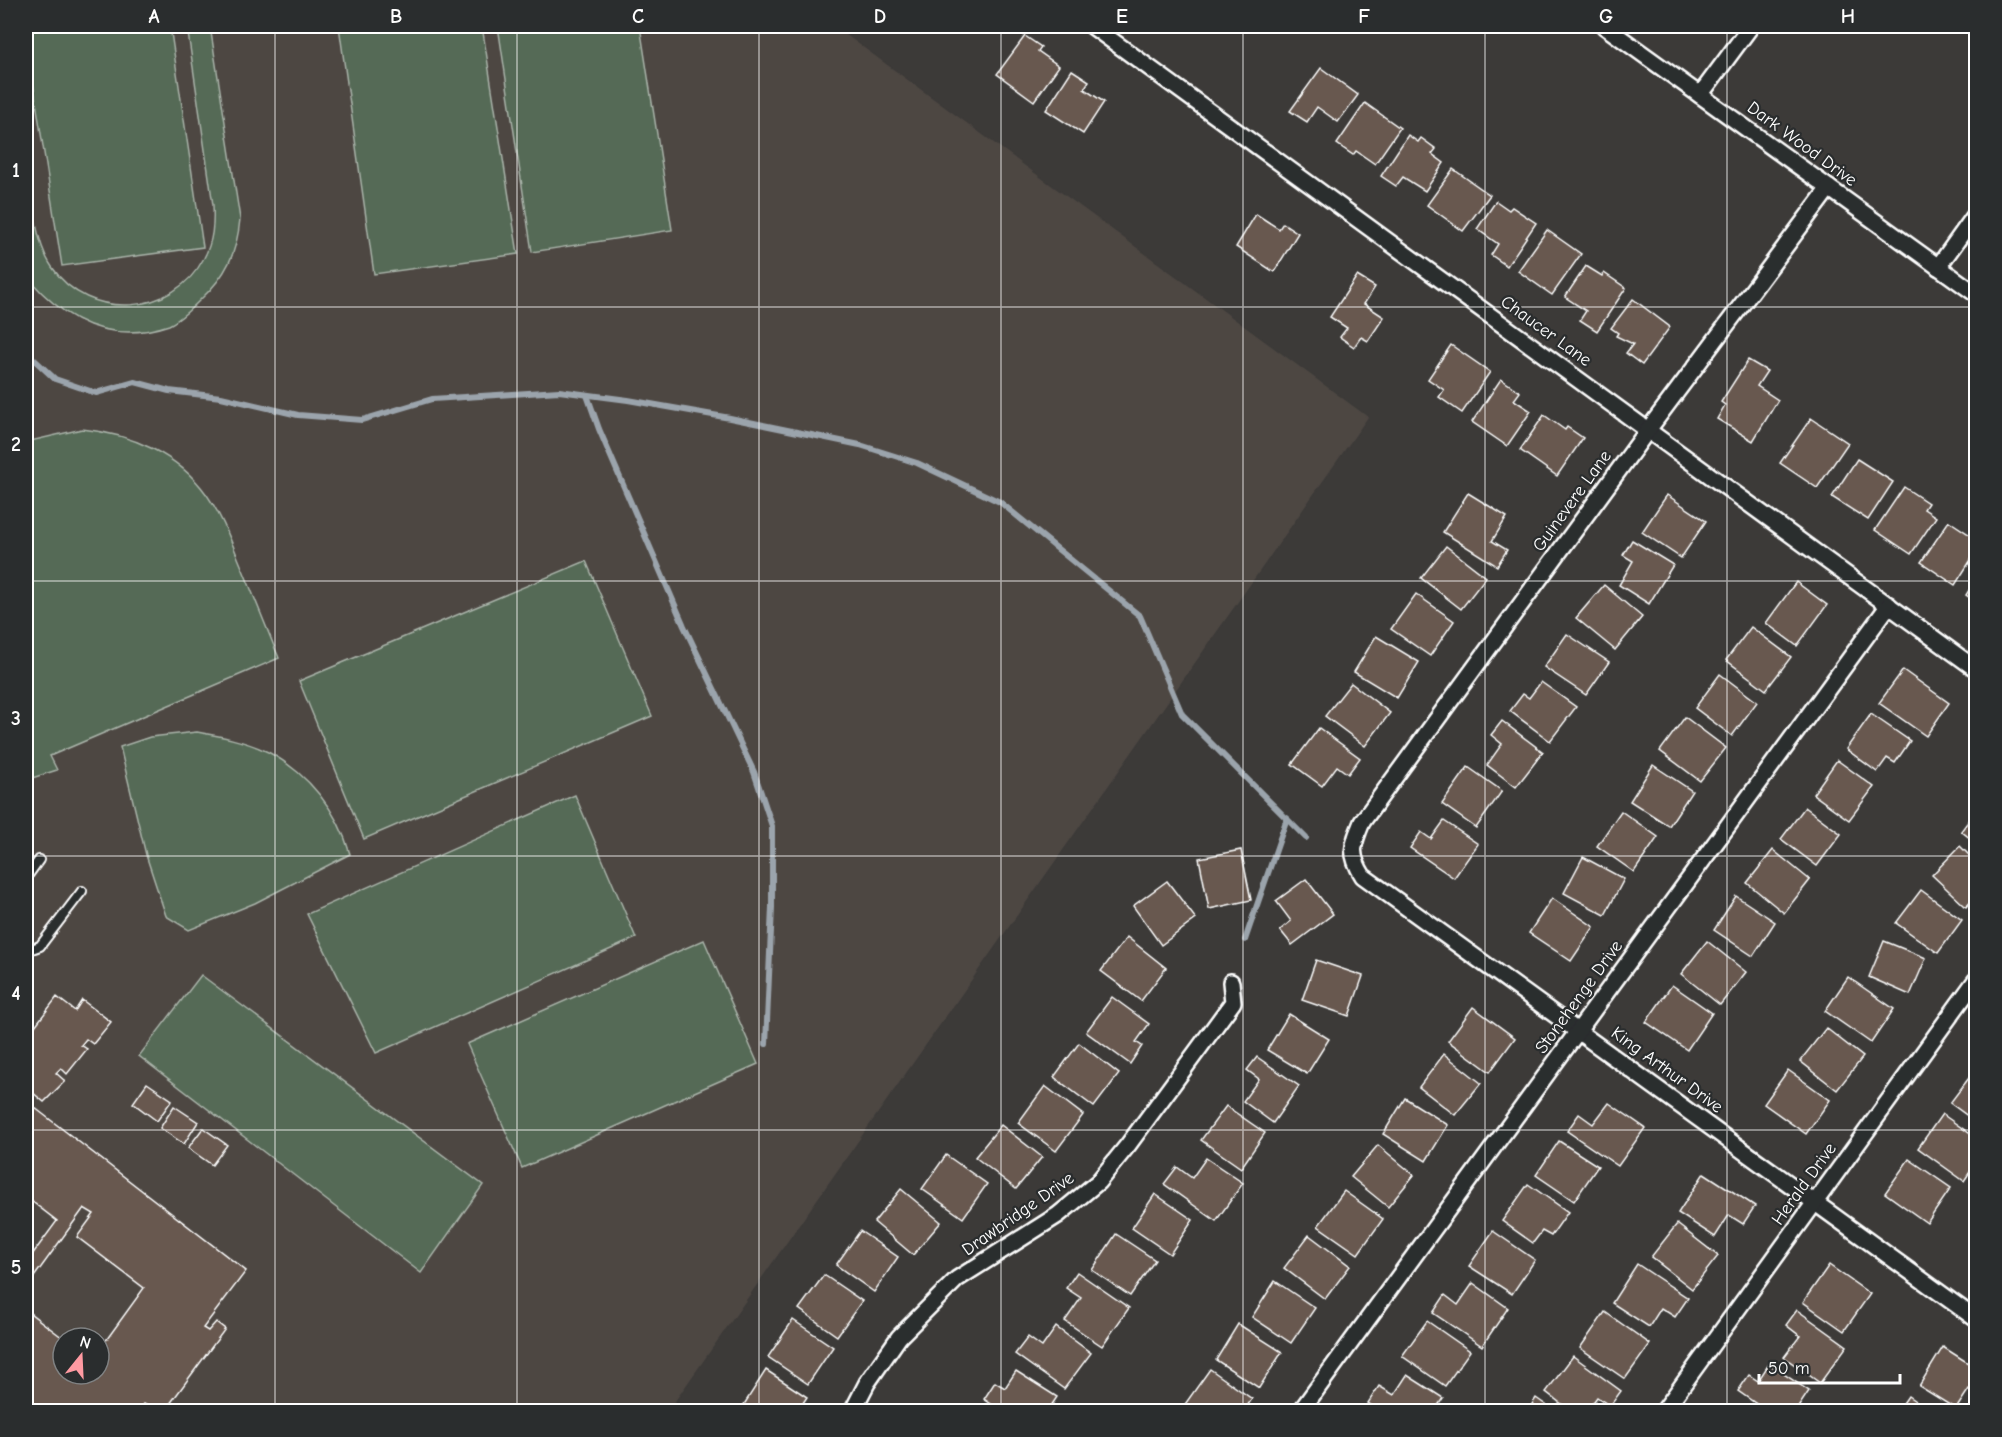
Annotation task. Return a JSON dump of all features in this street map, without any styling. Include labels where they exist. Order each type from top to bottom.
[{"type":"street","name":"Chaucer Lane","points":[[1092,26],[1977,669]]},
{"type":"street","name":"Dark Wood Drive","points":[[1604,26],[1977,294]]},
{"type":"street","points":[[1700,95],[1751,26]]},
{"type":"street","name":"Guinevere Lane","points":[[1354,842],[1362,822],[1648,430],[1829,188]]},
{"type":"street","points":[[1938,267],[1977,214]]},
{"type":"street","name":"Stonehenge Drive","points":[[1300,1412],[1889,605]]},
{"type":"street","name":"King Arthur Drive","points":[[1354,842],[1354,861],[1363,876],[1977,1319]]},
{"type":"street","name":"Herald Drive","points":[[1663,1412],[1977,980]]},
{"type":"street","name":"Drawbridge Drive","points":[[852,1412],[867,1383],[899,1337],[957,1280],[1058,1215],[1098,1182],[1128,1145],[1233,1002],[1231,982]]},
{"type":"lane","points":[[26,878],[39,860]]},
{"type":"lane","points":[[26,951],[40,946],[82,891]]},
{"type":"shaded area","points":[[26,26],[834,26],[1368,417],[668,1411],[26,1411]]},
{"type":"green space","points":[[26,26],[170,26],[203,247],[62,266],[26,39]]},
{"type":"green space","points":[[187,26],[210,26],[240,219],[233,253],[224,273],[210,290],[186,314],[169,325],[129,332],[92,326],[59,308],[30,280],[26,280],[26,147],[33,209],[40,241],[52,267],[68,285],[87,297],[108,304],[130,305],[152,301],[173,292],[190,277],[204,258],[213,226],[213,205]]},
{"type":"green space","points":[[339,26],[482,26],[518,254],[374,274]]},
{"type":"green space","points":[[498,26],[640,26],[672,230],[532,252]]},
{"type":"green space","points":[[82,429],[118,436],[152,448],[168,457],[195,481],[207,495],[222,520],[279,658],[50,756],[57,770],[26,780],[26,442]]},
{"type":"green space","points":[[586,561],[652,716],[364,839],[299,681]]},
{"type":"green space","points":[[197,732],[233,739],[260,748],[296,771],[329,808],[345,838],[350,854],[255,903],[189,930],[166,916],[146,855],[120,747],[150,737]]},
{"type":"green space","points":[[575,795],[636,938],[376,1053],[307,914]]},
{"type":"green space","points":[[704,940],[758,1064],[522,1168],[467,1044]]},
{"type":"green space","points":[[201,975],[483,1185],[421,1273],[139,1056]]},
{"type":"building","points":[[1025,36],[1041,47],[1038,51],[1059,66],[1034,101],[997,74]]},
{"type":"building","points":[[1321,68],[1358,95],[1338,122],[1317,107],[1307,122],[1290,111]]},
{"type":"building","points":[[1072,70],[1089,81],[1084,89],[1104,102],[1083,134],[1046,110]]},
{"type":"building","points":[[1365,103],[1400,128],[1375,164],[1356,151],[1353,155],[1337,144]]},
{"type":"building","points":[[1408,135],[1418,142],[1421,138],[1436,149],[1432,154],[1444,163],[1425,191],[1403,177],[1396,186],[1381,176]]},
{"type":"building","points":[[1453,169],[1490,195],[1463,231],[1427,205]]},
{"type":"building","points":[[1496,201],[1509,210],[1512,207],[1536,223],[1507,266],[1491,255],[1498,244],[1477,229]]},
{"type":"building","points":[[1256,214],[1279,229],[1283,223],[1298,233],[1274,272],[1236,247]]},
{"type":"building","points":[[1547,230],[1581,254],[1552,295],[1518,271]]},
{"type":"building","points":[[1586,266],[1602,276],[1604,273],[1626,288],[1597,331],[1580,320],[1586,311],[1565,297]]},
{"type":"building","points":[[1357,276],[1375,287],[1364,304],[1384,317],[1368,341],[1361,337],[1354,347],[1340,337],[1347,328],[1330,317]]},
{"type":"building","points":[[1633,299],[1670,327],[1642,365],[1626,353],[1633,344],[1616,336],[1618,333],[1611,328]]},
{"type":"building","points":[[1451,345],[1490,372],[1462,413],[1439,397],[1444,390],[1428,379]]},
{"type":"building","points":[[1748,360],[1767,371],[1757,386],[1778,400],[1753,441],[1717,419],[1725,405],[1721,402]]},
{"type":"building","points":[[1501,379],[1520,392],[1514,400],[1531,411],[1507,446],[1472,422]]},
{"type":"building","points":[[1544,415],[1565,430],[1567,427],[1583,438],[1557,476],[1520,450]]},
{"type":"building","points":[[1811,418],[1848,443],[1817,488],[1780,463]]},
{"type":"building","points":[[1857,459],[1893,482],[1868,520],[1832,497]]},
{"type":"building","points":[[1904,487],[1928,503],[1924,509],[1936,517],[1911,554],[1875,530]]},
{"type":"building","points":[[1468,493],[1507,517],[1492,541],[1507,550],[1497,566],[1443,532]]},
{"type":"building","points":[[1667,495],[1706,521],[1681,558],[1642,532]]},
{"type":"building","points":[[1949,521],[1976,539],[1976,552],[1955,585],[1921,562]]},
{"type":"building","points":[[1632,540],[1673,565],[1649,604],[1619,585],[1633,561],[1623,555]]},
{"type":"building","points":[[1446,546],[1486,577],[1461,609],[1421,578]]},
{"type":"building","points":[[1976,579],[1976,602],[1966,595]]},
{"type":"building","points":[[1796,582],[1827,605],[1797,646],[1766,623]]},
{"type":"building","points":[[1604,585],[1642,617],[1615,650],[1576,618]]},
{"type":"building","points":[[1416,594],[1454,621],[1430,656],[1391,629]]},
{"type":"building","points":[[1751,627],[1791,657],[1766,690],[1726,660]]},
{"type":"building","points":[[1567,634],[1609,662],[1586,695],[1544,667]]},
{"type":"building","points":[[1376,636],[1419,662],[1397,698],[1354,672]]},
{"type":"building","points":[[1903,670],[1949,703],[1926,736],[1879,703]]},
{"type":"building","points":[[1720,674],[1757,702],[1732,736],[1695,708]]},
{"type":"building","points":[[1541,682],[1576,707],[1550,741],[1510,711],[1523,694],[1529,698]]},
{"type":"building","points":[[1351,683],[1390,713],[1365,746],[1325,716]]},
{"type":"building","points":[[1871,714],[1910,741],[1895,763],[1887,758],[1877,772],[1846,749]]},
{"type":"building","points":[[1685,717],[1726,748],[1700,781],[1660,751]]},
{"type":"building","points":[[1502,721],[1543,752],[1516,787],[1487,765],[1502,744],[1491,735]]},
{"type":"building","points":[[1319,728],[1360,758],[1348,774],[1337,766],[1322,786],[1292,764]]},
{"type":"building","points":[[1837,760],[1874,787],[1849,820],[1813,794]]},
{"type":"building","points":[[1653,765],[1692,791],[1669,826],[1630,801]]},
{"type":"building","points":[[1468,767],[1502,791],[1476,828],[1442,804]]},
{"type":"building","points":[[1805,807],[1841,834],[1817,866],[1781,839]]},
{"type":"building","points":[[1621,811],[1658,837],[1634,872],[1597,846]]},
{"type":"building","points":[[1976,811],[1976,843],[1961,831]]},
{"type":"building","points":[[1444,821],[1478,844],[1454,878],[1410,848],[1421,832],[1431,839]]},
{"type":"building","points":[[1960,846],[1976,862],[1976,896],[1966,907],[1932,875]]},
{"type":"building","points":[[1241,850],[1251,900],[1209,909],[1199,858]]},
{"type":"building","points":[[1773,850],[1810,880],[1784,913],[1747,883]]},
{"type":"building","points":[[1583,857],[1624,879],[1605,915],[1564,893]]},
{"type":"building","points":[[1306,879],[1333,914],[1292,945],[1280,930],[1291,921],[1276,901]]},
{"type":"building","points":[[1167,881],[1196,919],[1161,945],[1133,906]]},
{"type":"building","points":[[1921,890],[1962,920],[1938,953],[1896,923]]},
{"type":"building","points":[[1736,896],[1775,922],[1753,956],[1714,930]]},
{"type":"building","points":[[1552,898],[1594,927],[1571,961],[1529,933]]},
{"type":"building","points":[[1127,937],[1166,968],[1141,1001],[1101,971]]},
{"type":"building","points":[[1707,941],[1746,972],[1720,1005],[1681,974]]},
{"type":"building","points":[[1884,941],[1926,958],[1910,995],[1869,977]]},
{"type":"building","points":[[1316,960],[1363,976],[1349,1016],[1302,1000]]},
{"type":"building","points":[[1848,977],[1894,1009],[1871,1043],[1825,1011]]},
{"type":"building","points":[[1672,985],[1712,1013],[1687,1050],[1646,1022]]},
{"type":"building","points":[[57,997],[75,1011],[82,1000],[111,1022],[93,1044],[86,1039],[81,1045],[87,1049],[67,1074],[61,1068],[56,1073],[65,1081],[44,1102],[26,1087],[26,1019],[35,1026]]},
{"type":"building","points":[[1112,997],[1149,1024],[1136,1042],[1142,1046],[1130,1064],[1086,1032]]},
{"type":"building","points":[[1473,1007],[1515,1038],[1490,1072],[1448,1041]]},
{"type":"building","points":[[1289,1014],[1329,1039],[1307,1074],[1267,1050]]},
{"type":"building","points":[[1826,1028],[1863,1057],[1837,1090],[1800,1061]]},
{"type":"building","points":[[1079,1043],[1119,1074],[1094,1107],[1054,1077]]},
{"type":"building","points":[[1444,1054],[1481,1083],[1455,1115],[1419,1087]]},
{"type":"building","points":[[1257,1057],[1299,1086],[1273,1123],[1243,1101],[1259,1079],[1247,1070]]},
{"type":"building","points":[[1788,1070],[1830,1100],[1806,1134],[1764,1104]]},
{"type":"building","points":[[1976,1070],[1976,1122],[1950,1103]]},
{"type":"building","points":[[147,1083],[172,1100],[157,1121],[133,1103]]},
{"type":"building","points":[[1045,1086],[1083,1115],[1056,1151],[1018,1123]]},
{"type":"building","points":[[1405,1098],[1448,1125],[1426,1161],[1383,1134]]},
{"type":"building","points":[[26,1101],[246,1271],[203,1328],[208,1331],[216,1322],[225,1329],[164,1412],[150,1412],[153,1409],[144,1404],[138,1412],[36,1412],[26,1403],[27,1311],[51,1329],[51,1386],[111,1386],[111,1333],[144,1288],[77,1237],[94,1214],[84,1208],[26,1288],[26,1263],[57,1221],[26,1197]]},
{"type":"building","points":[[1609,1103],[1645,1128],[1618,1166],[1567,1131],[1579,1114],[1593,1124]]},
{"type":"building","points":[[174,1106],[198,1122],[184,1144],[160,1128]]},
{"type":"building","points":[[1226,1106],[1265,1133],[1241,1168],[1201,1140]]},
{"type":"building","points":[[1942,1114],[1976,1138],[1976,1163],[1964,1181],[1918,1148]]},
{"type":"building","points":[[1001,1125],[1042,1157],[1016,1189],[975,1157]]},
{"type":"building","points":[[203,1128],[227,1145],[212,1165],[188,1148]]},
{"type":"building","points":[[1559,1141],[1598,1166],[1574,1201],[1536,1175]]},
{"type":"building","points":[[1378,1145],[1414,1175],[1388,1207],[1351,1177]]},
{"type":"building","points":[[946,1155],[987,1184],[963,1218],[922,1189]]},
{"type":"building","points":[[1206,1158],[1243,1183],[1216,1221],[1164,1184],[1177,1167],[1192,1178]]},
{"type":"building","points":[[1909,1159],[1951,1188],[1927,1223],[1885,1193]]},
{"type":"building","points":[[1704,1173],[1755,1206],[1743,1224],[1729,1215],[1715,1237],[1678,1213]]},
{"type":"building","points":[[1528,1184],[1568,1212],[1551,1236],[1542,1231],[1533,1243],[1502,1221]]},
{"type":"building","points":[[901,1189],[941,1222],[913,1255],[874,1222]]},
{"type":"building","points":[[1344,1191],[1383,1219],[1358,1254],[1318,1226]]},
{"type":"building","points":[[1155,1194],[1193,1220],[1170,1254],[1132,1228]]},
{"type":"building","points":[[1677,1224],[1718,1256],[1692,1289],[1651,1257]]},
{"type":"building","points":[[860,1231],[898,1257],[874,1292],[836,1265]]},
{"type":"building","points":[[1493,1231],[1535,1260],[1512,1294],[1469,1266]]},
{"type":"building","points":[[1116,1234],[1155,1260],[1130,1296],[1092,1270]]},
{"type":"building","points":[[1309,1235],[1350,1266],[1325,1299],[1284,1268]]},
{"type":"building","points":[[1637,1264],[1688,1298],[1675,1317],[1661,1308],[1649,1327],[1612,1303]]},
{"type":"building","points":[[1829,1265],[1870,1294],[1844,1331],[1803,1302]]},
{"type":"building","points":[[1077,1272],[1129,1308],[1102,1346],[1065,1321],[1081,1298],[1066,1288]]},
{"type":"building","points":[[824,1275],[862,1301],[837,1336],[799,1309]]},
{"type":"building","points":[[1275,1281],[1315,1308],[1291,1343],[1252,1317]]},
{"type":"building","points":[[1473,1283],[1508,1308],[1482,1346],[1433,1313],[1445,1295],[1458,1305]]},
{"type":"building","points":[[1797,1310],[1847,1346],[1820,1383],[1784,1357],[1800,1336],[1786,1325]]},
{"type":"building","points":[[1605,1312],[1650,1344],[1625,1379],[1580,1348]]},
{"type":"building","points":[[793,1320],[833,1347],[808,1384],[768,1357]]},
{"type":"building","points":[[1427,1321],[1470,1351],[1445,1386],[1402,1356]]},
{"type":"building","points":[[1238,1324],[1282,1352],[1259,1388],[1216,1360]]},
{"type":"building","points":[[1056,1327],[1091,1353],[1064,1389],[1015,1354],[1028,1337],[1042,1347]]},
{"type":"building","points":[[1943,1347],[1976,1368],[1976,1394],[1969,1389],[1956,1409],[1919,1386]]},
{"type":"building","points":[[1573,1356],[1621,1391],[1610,1406],[1597,1397],[1586,1412],[1572,1412],[1546,1392]]},
{"type":"building","points":[[1769,1364],[1809,1391],[1795,1412],[1768,1412],[1738,1391],[1749,1375],[1758,1381]]},
{"type":"building","points":[[1210,1369],[1252,1399],[1243,1412],[1189,1412],[1183,1407]]},
{"type":"building","points":[[766,1370],[807,1397],[797,1412],[750,1412],[743,1406]]},
{"type":"building","points":[[1016,1371],[1057,1397],[1047,1412],[1003,1412],[984,1399],[995,1382],[1005,1388]]},
{"type":"building","points":[[1407,1375],[1443,1398],[1434,1412],[1381,1412],[1368,1403],[1379,1386],[1394,1395]]},
{"type":"building","points":[[1908,1396],[1931,1412],[1897,1412]]},
{"type":"building","points":[[1536,1398],[1556,1412],[1527,1412]]},
{"type":"waterway","points":[[26,352],[55,379],[96,393],[135,382],[169,391],[221,397],[298,415],[362,420],[432,399],[559,391],[628,400],[730,418],[860,445],[917,463],[1000,502],[1140,616],[1182,714],[1306,838]]},
{"type":"waterway","points":[[587,395],[599,429],[684,626],[754,772],[772,826],[772,907],[766,1044]]},
{"type":"waterway","points":[[1245,940],[1287,818]]}]
